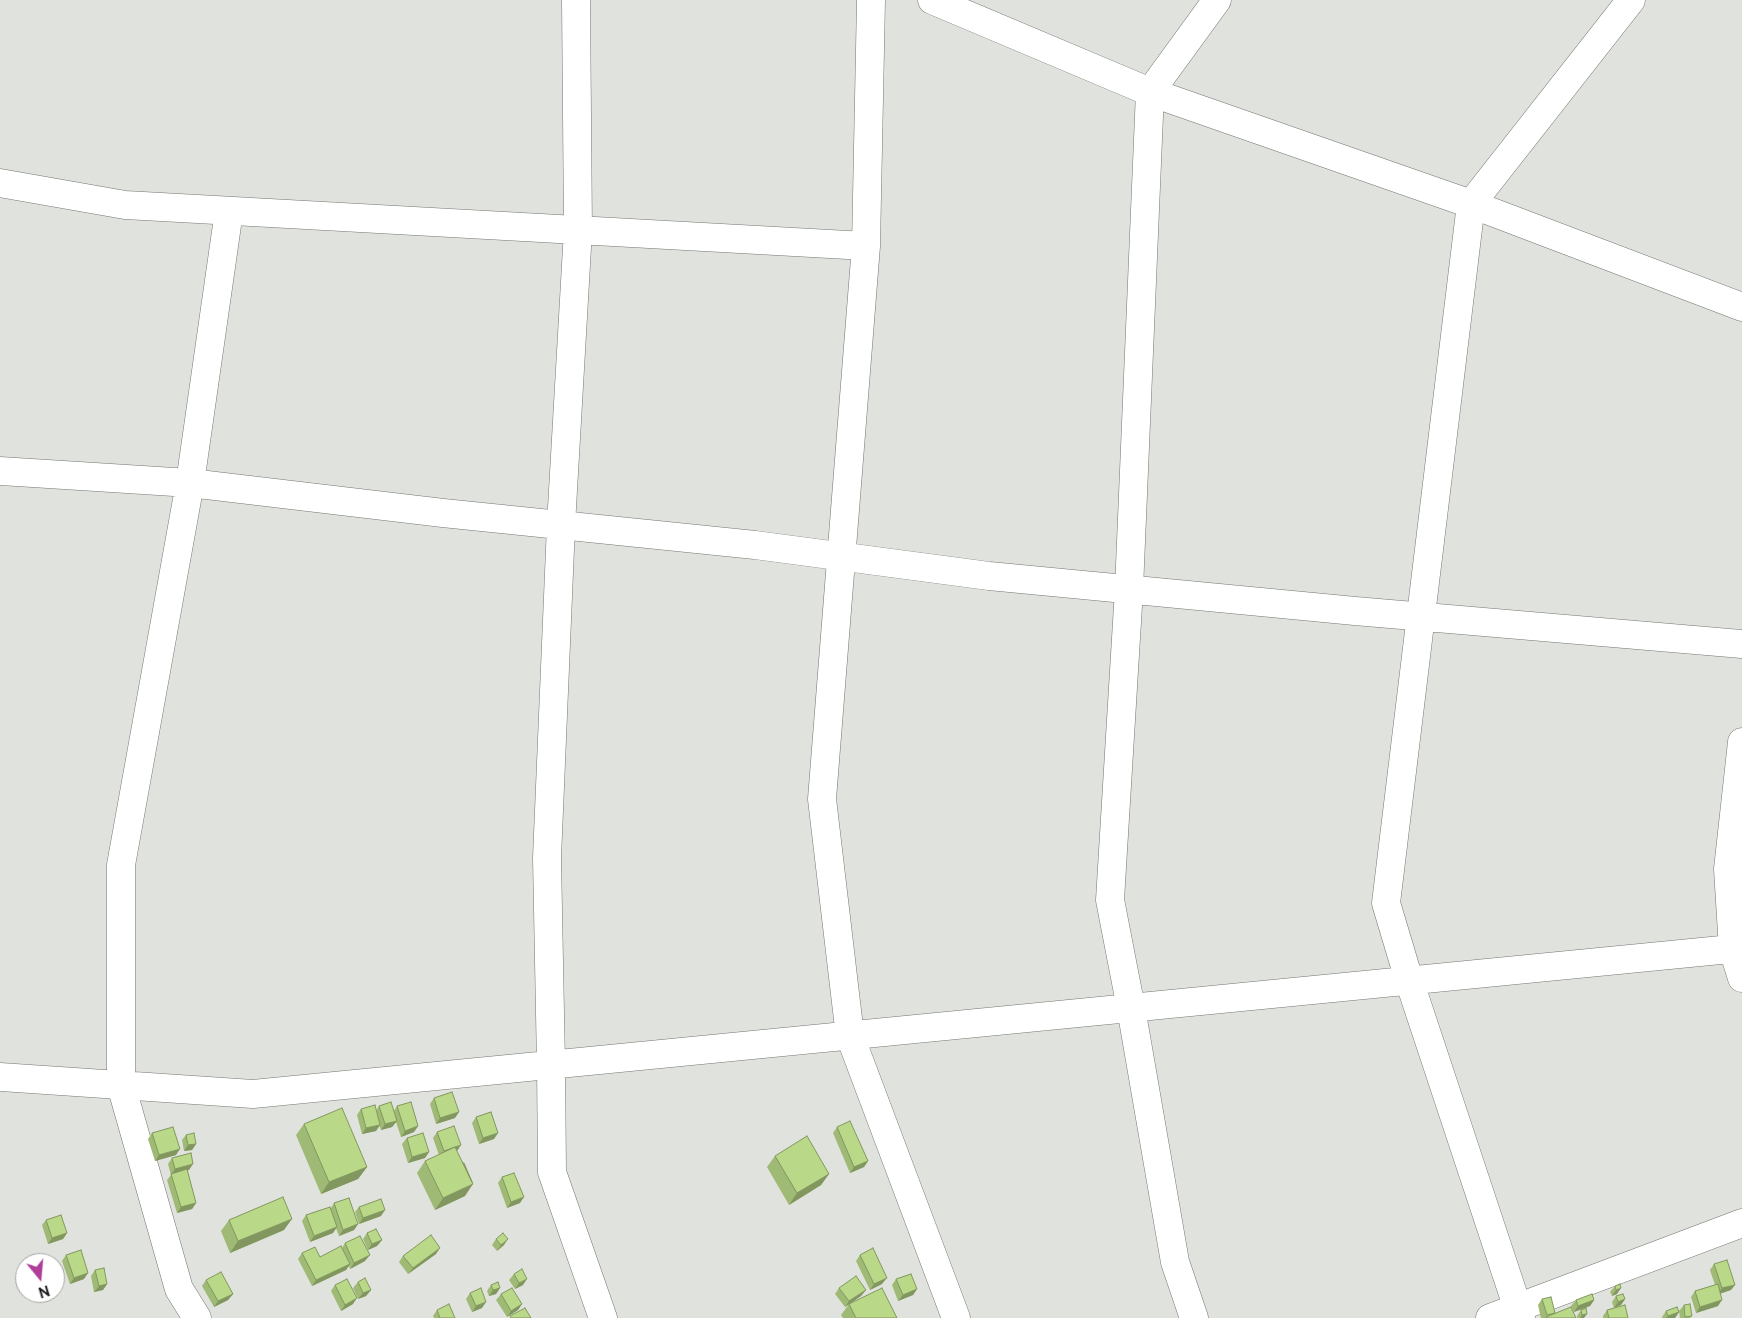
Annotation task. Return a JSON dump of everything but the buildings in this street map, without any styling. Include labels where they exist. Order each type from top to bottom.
[{"type":"street","points":[[576,0],[578,230],[561,525],[547,858],[552,1172],[603,1318]]},
{"type":"street","points":[[871,0],[866,246],[822,799],[850,1036],[956,1318]]},
{"type":"street","points":[[932,0],[1150,92],[1471,204],[1742,308]]},
{"type":"street","points":[[1194,1318],[1175,1262],[1131,1008],[1110,900],[1129,589],[1150,92],[1217,0]]},
{"type":"street","points":[[1519,1313],[1409,980],[1386,903],[1471,204],[1631,0]]},
{"type":"street","points":[[0,184],[125,205],[866,246]]},
{"type":"street","points":[[197,1318],[179,1289],[121,1085],[121,865],[190,483],[229,211]]},
{"type":"street","points":[[0,471],[190,483],[443,513],[755,545],[989,576],[1742,644]]},
{"type":"street","points":[[1742,742],[1728,869],[1742,978]]},
{"type":"street","points":[[0,1077],[254,1094],[1737,948]]},
{"type":"street","points":[[1490,1318],[1519,1313],[1742,1223]]}]
